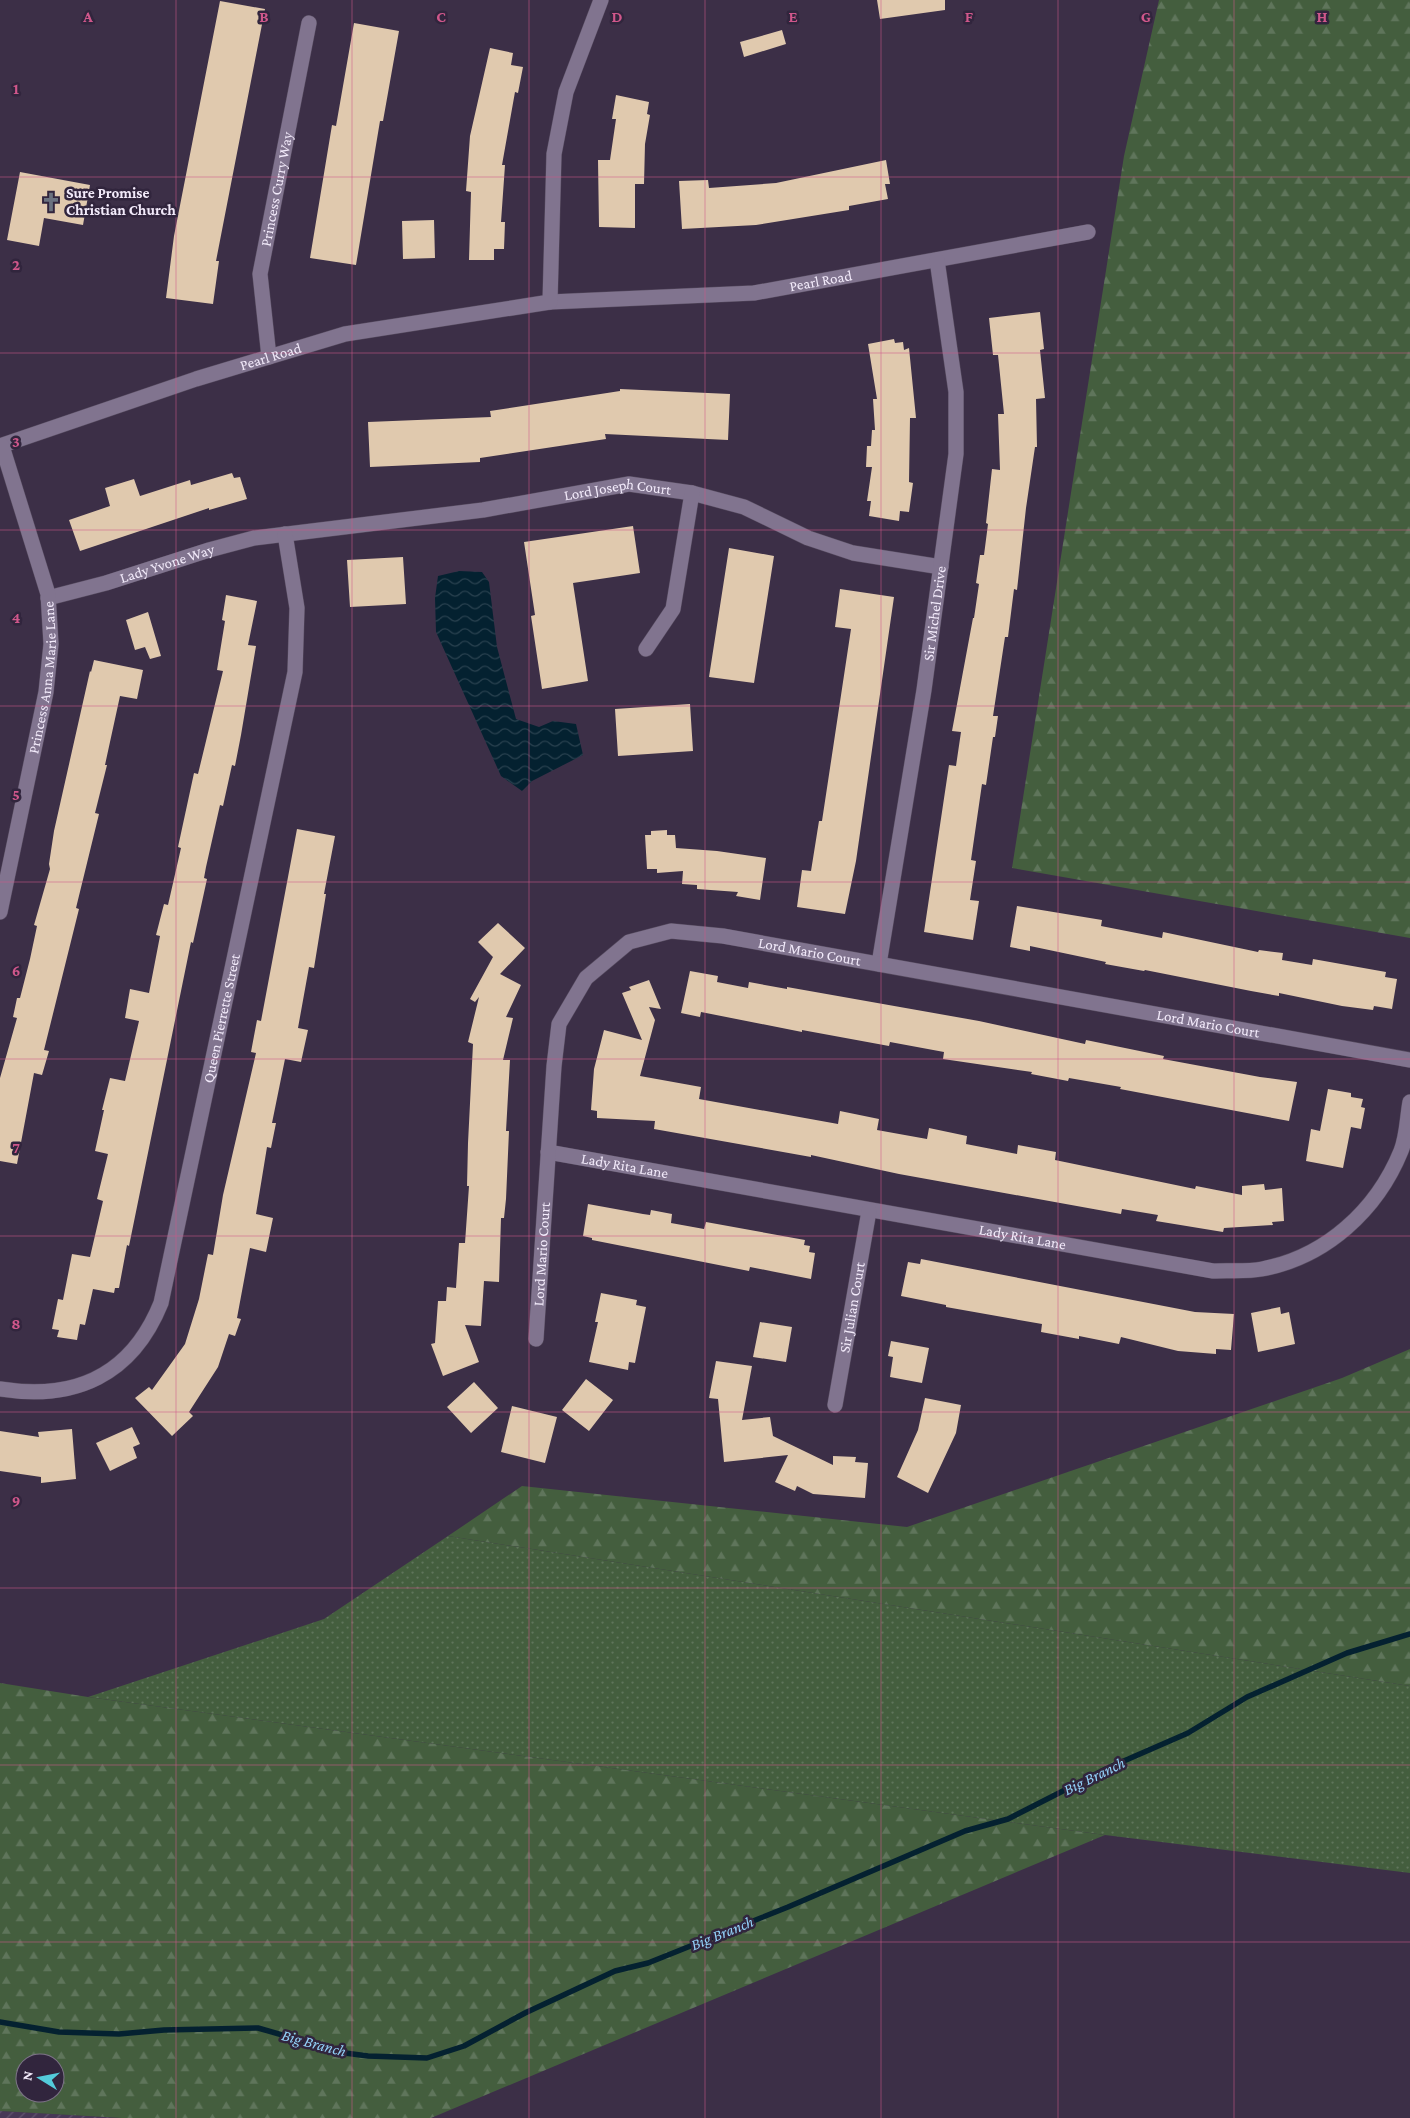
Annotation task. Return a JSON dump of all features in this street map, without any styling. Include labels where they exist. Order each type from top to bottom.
[{"type":"street","points":[[550,302],[554,154],[566,92],[601,0]]},
{"type":"street","name":"Princess Curry Way","points":[[269,357],[260,274],[309,23]]},
{"type":"street","name":"Pearl Road","points":[[1,446],[196,379],[345,334],[550,302],[754,293],[1088,232]]},
{"type":"street","name":"Sir Michel Drive","points":[[879,964],[921,710],[956,454],[956,392],[937,260]]},
{"type":"street","name":"Princess Anna Marie Lane","points":[[0,912],[46,692],[52,644],[48,598],[35,546],[1,446]]},
{"type":"street","name":"Lord Joseph Court","points":[[286,534],[483,510],[629,484],[692,493],[744,507],[808,538],[853,553],[941,567]]},
{"type":"street","points":[[646,649],[673,609],[692,493]]},
{"type":"street","name":"Lady Yvone Way","points":[[48,598],[106,583],[209,550],[254,538],[286,534]]},
{"type":"street","name":"Queen Pierrette Street","points":[[0,1389],[26,1393],[55,1392],[88,1383],[115,1366],[140,1341],[153,1323],[161,1303],[295,672],[297,608],[286,534]]},
{"type":"street","name":"Lord Mario Court","points":[[536,1339],[558,1024],[586,978],[629,942],[671,931],[723,936],[1410,1060]]},
{"type":"street","name":"Lady Rita Lane","points":[[548,1152],[869,1211],[1213,1271],[1262,1269],[1307,1255],[1333,1240],[1373,1202],[1401,1150],[1410,1102]]},
{"type":"street","name":"Sir Julian Court","points":[[836,1404],[869,1211]]},
{"type":"shaded area","points":[[0,2111],[122,2118],[0,2118]]},
{"type":"green space","points":[[1159,0],[1410,0],[1410,938],[1012,868],[1124,156]]},
{"type":"green space","points":[[1410,1349],[1410,1686],[448,1536],[522,1486],[907,1527],[1342,1378]]},
{"type":"green space","points":[[448,1536],[1410,1686],[1410,1873],[1105,1835],[88,1697],[324,1619]]},
{"type":"green space","points":[[0,1683],[88,1697],[1105,1835],[431,2118],[122,2118],[0,2111]]},
{"type":"water","points":[[459,571],[482,572],[489,582],[497,647],[516,719],[539,727],[553,721],[576,724],[583,755],[532,781],[522,791],[501,776],[436,632],[435,598],[438,576]]},
{"type":"building","points":[[877,0],[945,0],[945,10],[880,19]]},
{"type":"building","points":[[220,1],[265,9],[216,261],[219,261],[213,304],[166,298],[174,236]]},
{"type":"building","points":[[354,23],[399,31],[383,121],[380,121],[356,265],[310,258],[332,125],[336,126]]},
{"type":"building","points":[[782,30],[786,44],[744,57],[740,42]]},
{"type":"building","points":[[490,48],[513,53],[511,65],[523,67],[518,93],[515,92],[502,165],[505,165],[501,222],[505,222],[504,249],[494,249],[494,260],[469,260],[471,192],[466,191],[470,136]]},
{"type":"building","points":[[616,95],[649,102],[647,114],[650,115],[645,144],[644,184],[635,184],[635,228],[599,227],[598,160],[610,160],[616,119],[612,119]]},
{"type":"building","points":[[886,160],[890,184],[885,184],[888,199],[849,206],[849,210],[756,225],[682,229],[679,181],[708,180],[709,188],[776,183]]},
{"type":"building","name":"Sure Promise Christian Church","points":[[20,172],[90,185],[83,225],[44,218],[39,246],[7,240]]},
{"type":"building","points":[[434,220],[435,258],[403,259],[402,221]]},
{"type":"building","points":[[1040,312],[1044,349],[1040,350],[1045,398],[1036,399],[1037,447],[1035,447],[1026,508],[1017,590],[1014,589],[1008,637],[1005,637],[993,716],[998,716],[995,737],[993,737],[986,785],[982,784],[971,860],[976,861],[970,900],[979,901],[973,940],[924,932],[949,765],[956,766],[961,732],[952,731],[974,618],[979,584],[976,583],[980,555],[984,555],[992,469],[1000,470],[998,414],[1004,414],[998,355],[993,355],[989,318]]},
{"type":"building","points":[[894,339],[895,343],[903,342],[904,350],[909,348],[916,418],[910,418],[909,482],[913,483],[909,512],[900,511],[899,521],[869,516],[871,501],[867,501],[872,467],[866,467],[867,446],[871,446],[872,430],[875,430],[873,399],[877,399],[868,344]]},
{"type":"building","points":[[620,389],[730,394],[728,440],[605,434],[606,439],[480,458],[480,462],[370,467],[368,422],[491,417],[490,411],[620,391]]},
{"type":"building","points":[[232,473],[234,478],[240,477],[247,499],[209,510],[209,508],[80,551],[69,520],[110,506],[105,488],[134,479],[140,496],[190,480],[191,485]]},
{"type":"building","points":[[633,526],[640,573],[573,583],[588,681],[542,689],[531,616],[535,615],[524,542]]},
{"type":"building","points":[[729,548],[774,556],[754,683],[709,677]]},
{"type":"building","points":[[403,557],[406,604],[350,607],[347,560]]},
{"type":"building","points":[[840,589],[894,597],[856,861],[845,914],[797,907],[802,870],[811,871],[819,821],[822,821],[851,629],[835,627]]},
{"type":"building","points":[[226,595],[257,601],[248,645],[256,646],[235,766],[232,765],[223,806],[220,805],[206,867],[204,878],[207,879],[193,943],[191,942],[129,1246],[127,1245],[119,1288],[115,1288],[114,1293],[93,1289],[85,1325],[80,1324],[77,1340],[57,1337],[59,1330],[52,1329],[58,1299],[63,1300],[72,1254],[90,1257],[103,1201],[97,1199],[108,1154],[95,1151],[104,1110],[102,1110],[110,1078],[125,1081],[139,1021],[125,1018],[130,989],[149,993],[160,936],[156,935],[164,904],[168,905],[181,848],[178,847],[194,773],[198,774],[223,671],[217,670],[225,621],[222,620]]},
{"type":"building","points":[[148,612],[161,656],[150,659],[145,647],[135,650],[126,620]]},
{"type":"building","points":[[94,660],[143,670],[137,699],[120,696],[105,765],[107,765],[95,813],[99,814],[76,908],[79,909],[44,1050],[49,1051],[42,1075],[34,1073],[17,1164],[0,1161],[0,1078],[17,1018],[13,1017],[17,998],[20,998],[30,959],[37,926],[34,925],[50,869],[49,864],[54,831]]},
{"type":"building","points":[[690,704],[693,751],[618,756],[615,709]]},
{"type":"building","points":[[297,829],[335,836],[324,894],[326,894],[314,968],[309,967],[298,1028],[308,1030],[301,1062],[285,1059],[272,1123],[276,1123],[271,1148],[267,1147],[256,1214],[273,1218],[266,1252],[250,1248],[237,1318],[241,1319],[235,1336],[229,1334],[218,1367],[189,1412],[193,1416],[172,1436],[135,1398],[149,1387],[152,1390],[185,1344],[199,1299],[208,1254],[213,1255],[223,1195],[256,1053],[251,1052],[257,1020],[261,1021]]},
{"type":"building","points":[[667,830],[667,835],[675,835],[676,848],[717,851],[766,858],[760,900],[736,896],[738,892],[697,889],[697,885],[682,884],[683,871],[657,873],[657,869],[647,869],[645,835],[651,835],[651,831]]},
{"type":"building","points":[[1017,906],[1102,920],[1101,926],[1162,938],[1163,932],[1258,952],[1259,950],[1283,953],[1282,960],[1312,965],[1313,959],[1386,972],[1385,977],[1397,979],[1392,1009],[1374,1006],[1373,1010],[1342,1006],[1279,993],[1279,996],[1105,964],[1106,962],[1030,946],[1030,951],[1010,947]]},
{"type":"building","points":[[498,923],[525,948],[500,974],[521,985],[506,1017],[513,1018],[503,1060],[510,1060],[506,1131],[509,1131],[506,1199],[504,1218],[501,1218],[499,1282],[484,1281],[481,1326],[465,1325],[479,1362],[443,1376],[431,1344],[435,1343],[438,1301],[446,1301],[447,1287],[456,1288],[459,1243],[465,1243],[469,1186],[467,1186],[468,1143],[473,1044],[468,1042],[479,997],[475,1002],[470,999],[493,957],[478,942]]},
{"type":"building","points":[[690,971],[718,976],[717,982],[748,988],[749,982],[787,989],[787,987],[979,1021],[1085,1044],[1086,1040],[1164,1056],[1163,1059],[1297,1082],[1289,1121],[1120,1089],[1121,1087],[1069,1078],[1068,1081],[1031,1074],[1032,1072],[943,1059],[944,1052],[890,1042],[889,1046],[802,1030],[802,1032],[701,1012],[700,1017],[681,1013]]},
{"type":"building","points":[[649,980],[661,1009],[649,1007],[655,1020],[640,1076],[701,1087],[699,1099],[838,1124],[840,1111],[879,1119],[877,1130],[927,1139],[929,1128],[967,1136],[966,1144],[1017,1154],[1018,1145],[1056,1152],[1055,1160],[1195,1189],[1196,1186],[1242,1195],[1242,1186],[1264,1184],[1265,1190],[1282,1188],[1284,1221],[1272,1222],[1273,1225],[1224,1228],[1223,1232],[1156,1221],[1158,1215],[1122,1209],[1121,1214],[899,1174],[811,1155],[811,1157],[654,1129],[655,1121],[597,1118],[597,1111],[591,1110],[594,1069],[604,1030],[642,1040],[622,993],[631,990],[629,987]]},
{"type":"building","points":[[1328,1089],[1351,1093],[1351,1097],[1363,1099],[1361,1107],[1365,1108],[1361,1129],[1351,1127],[1343,1168],[1306,1161],[1311,1129],[1320,1131]]},
{"type":"building","points":[[588,1204],[650,1215],[651,1210],[672,1214],[671,1223],[704,1229],[706,1222],[805,1240],[804,1245],[810,1246],[809,1252],[815,1253],[811,1279],[750,1267],[749,1271],[592,1240],[592,1238],[583,1236]]},
{"type":"building","points":[[921,1259],[1195,1312],[1234,1314],[1231,1350],[1216,1349],[1216,1354],[1178,1351],[1121,1337],[1119,1344],[1079,1336],[1079,1339],[1041,1332],[1042,1324],[946,1307],[946,1305],[901,1296],[908,1262],[920,1264]]},
{"type":"building","points":[[601,1293],[637,1300],[636,1305],[646,1307],[635,1363],[629,1362],[628,1370],[589,1362],[598,1322],[595,1322]]},
{"type":"building","points":[[1280,1307],[1281,1314],[1289,1312],[1295,1344],[1258,1352],[1251,1313]]},
{"type":"building","points":[[760,1322],[792,1327],[786,1362],[753,1357]]},
{"type":"building","points":[[891,1341],[929,1348],[922,1383],[890,1377],[893,1357],[888,1356]]},
{"type":"building","points":[[716,1361],[752,1366],[742,1420],[770,1417],[773,1436],[833,1465],[833,1456],[856,1457],[855,1462],[868,1463],[865,1498],[813,1494],[797,1486],[795,1491],[775,1482],[788,1455],[724,1462],[718,1399],[709,1398]]},
{"type":"building","points":[[586,1379],[613,1400],[589,1431],[562,1410]]},
{"type":"building","points":[[474,1382],[498,1408],[471,1433],[447,1407]]},
{"type":"building","points":[[925,1398],[961,1405],[956,1433],[928,1493],[897,1477],[918,1430]]},
{"type":"building","points":[[512,1406],[557,1417],[545,1463],[501,1452]]},
{"type":"building","points":[[132,1427],[140,1444],[133,1447],[137,1458],[110,1471],[96,1443]]},
{"type":"building","points":[[72,1429],[76,1479],[41,1483],[41,1477],[0,1471],[0,1431],[39,1437],[38,1432]]},
{"type":"waterway","name":"Big Branch","points":[[0,2022],[59,2032],[119,2034],[164,2030],[258,2028],[345,2053],[368,2056],[427,2058],[464,2046],[525,2013],[615,1971],[648,1963],[788,1907],[965,1831],[1008,1819],[1110,1767],[1188,1733],[1247,1697],[1347,1653],[1410,1634]]},
{"type":"place","name":"Sure Promise Christian Church","points":[[51,202]]}]
